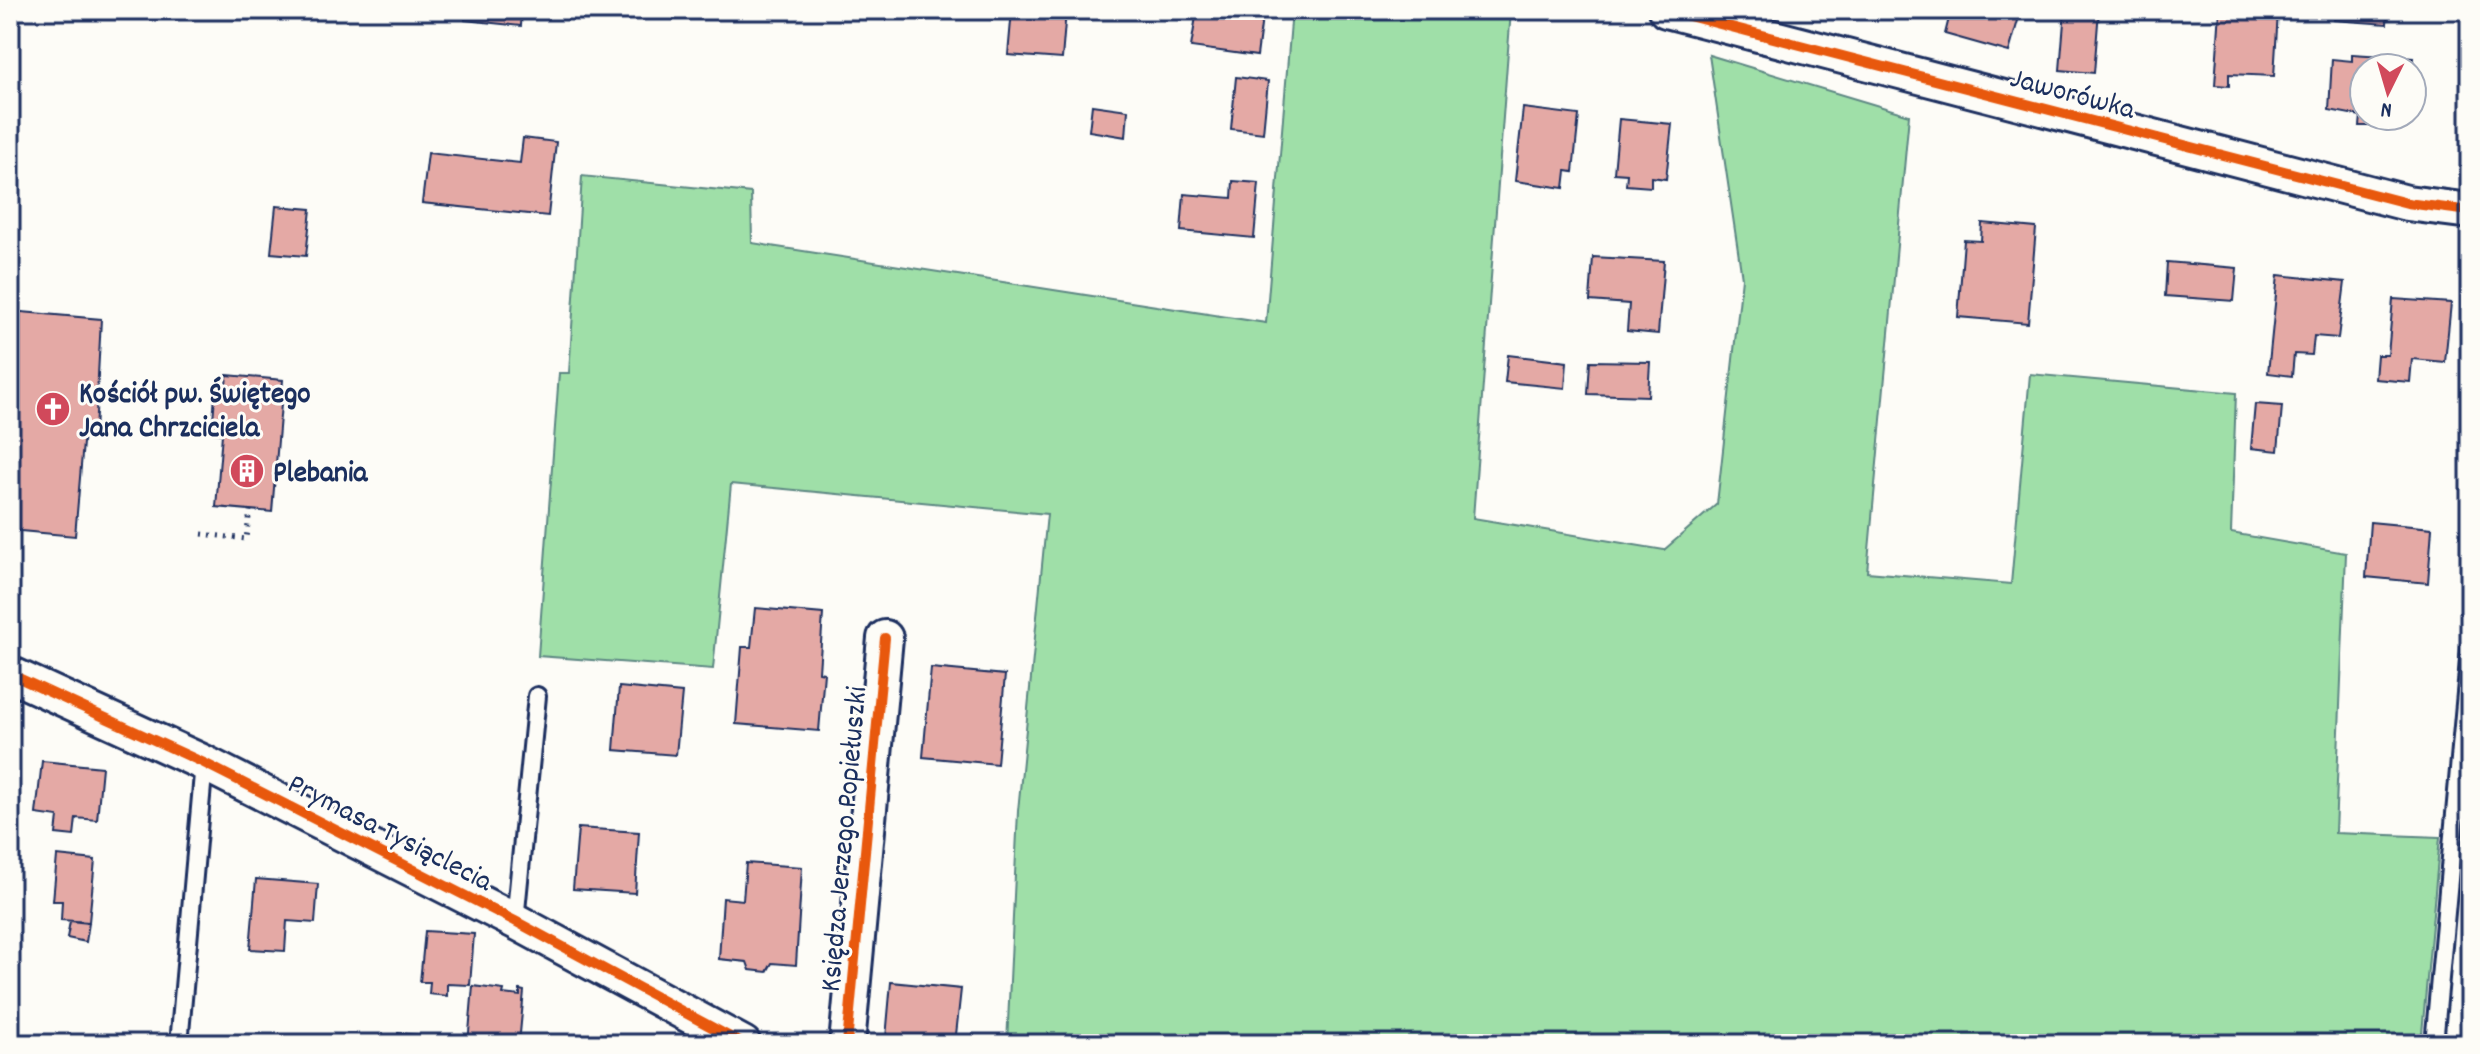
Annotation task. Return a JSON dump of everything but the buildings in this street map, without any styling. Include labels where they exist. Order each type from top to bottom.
[{"type":"street","name":"Jaworówka","points":[[1666,10],[2407,203],[2470,211]]},
{"type":"street","name":"Księdza Jerzego Popiełuszki","points":[[847,1044],[885,638]]},
{"type":"street","name":"Prymasa Tysiąclecia","points":[[10,674],[204,763],[515,921],[743,1044]]},
{"type":"lane","points":[[2434,1044],[2470,649]]},
{"type":"lane","points":[[515,921],[537,696]]},
{"type":"lane","points":[[179,1044],[204,763]]},
{"type":"path","points":[[202,534],[246,539],[250,510]]},
{"type":"green space","points":[[1292,10],[1511,10],[1473,518],[1664,550],[1717,504],[1742,278],[1709,55],[1909,115],[1867,572],[2011,584],[2030,374],[2236,393],[2231,533],[2346,553],[2335,833],[2440,837],[2421,1044],[1007,1044],[1018,811],[1047,514],[731,484],[713,669],[538,656],[559,373],[569,373],[582,176],[751,193],[752,243],[1266,323]]},
{"type":"cycle path","points":[[1666,10],[2407,203],[2470,211]]},
{"type":"cycle path","points":[[847,1044],[885,638]]},
{"type":"cycle path","points":[[10,674],[204,763],[515,921],[743,1044]]},
{"type":"place","name":"Kościół pw. Świętego Jana Chrzciciela","points":[[53,409]]},
{"type":"place","name":"Plebania","points":[[247,471]]}]
